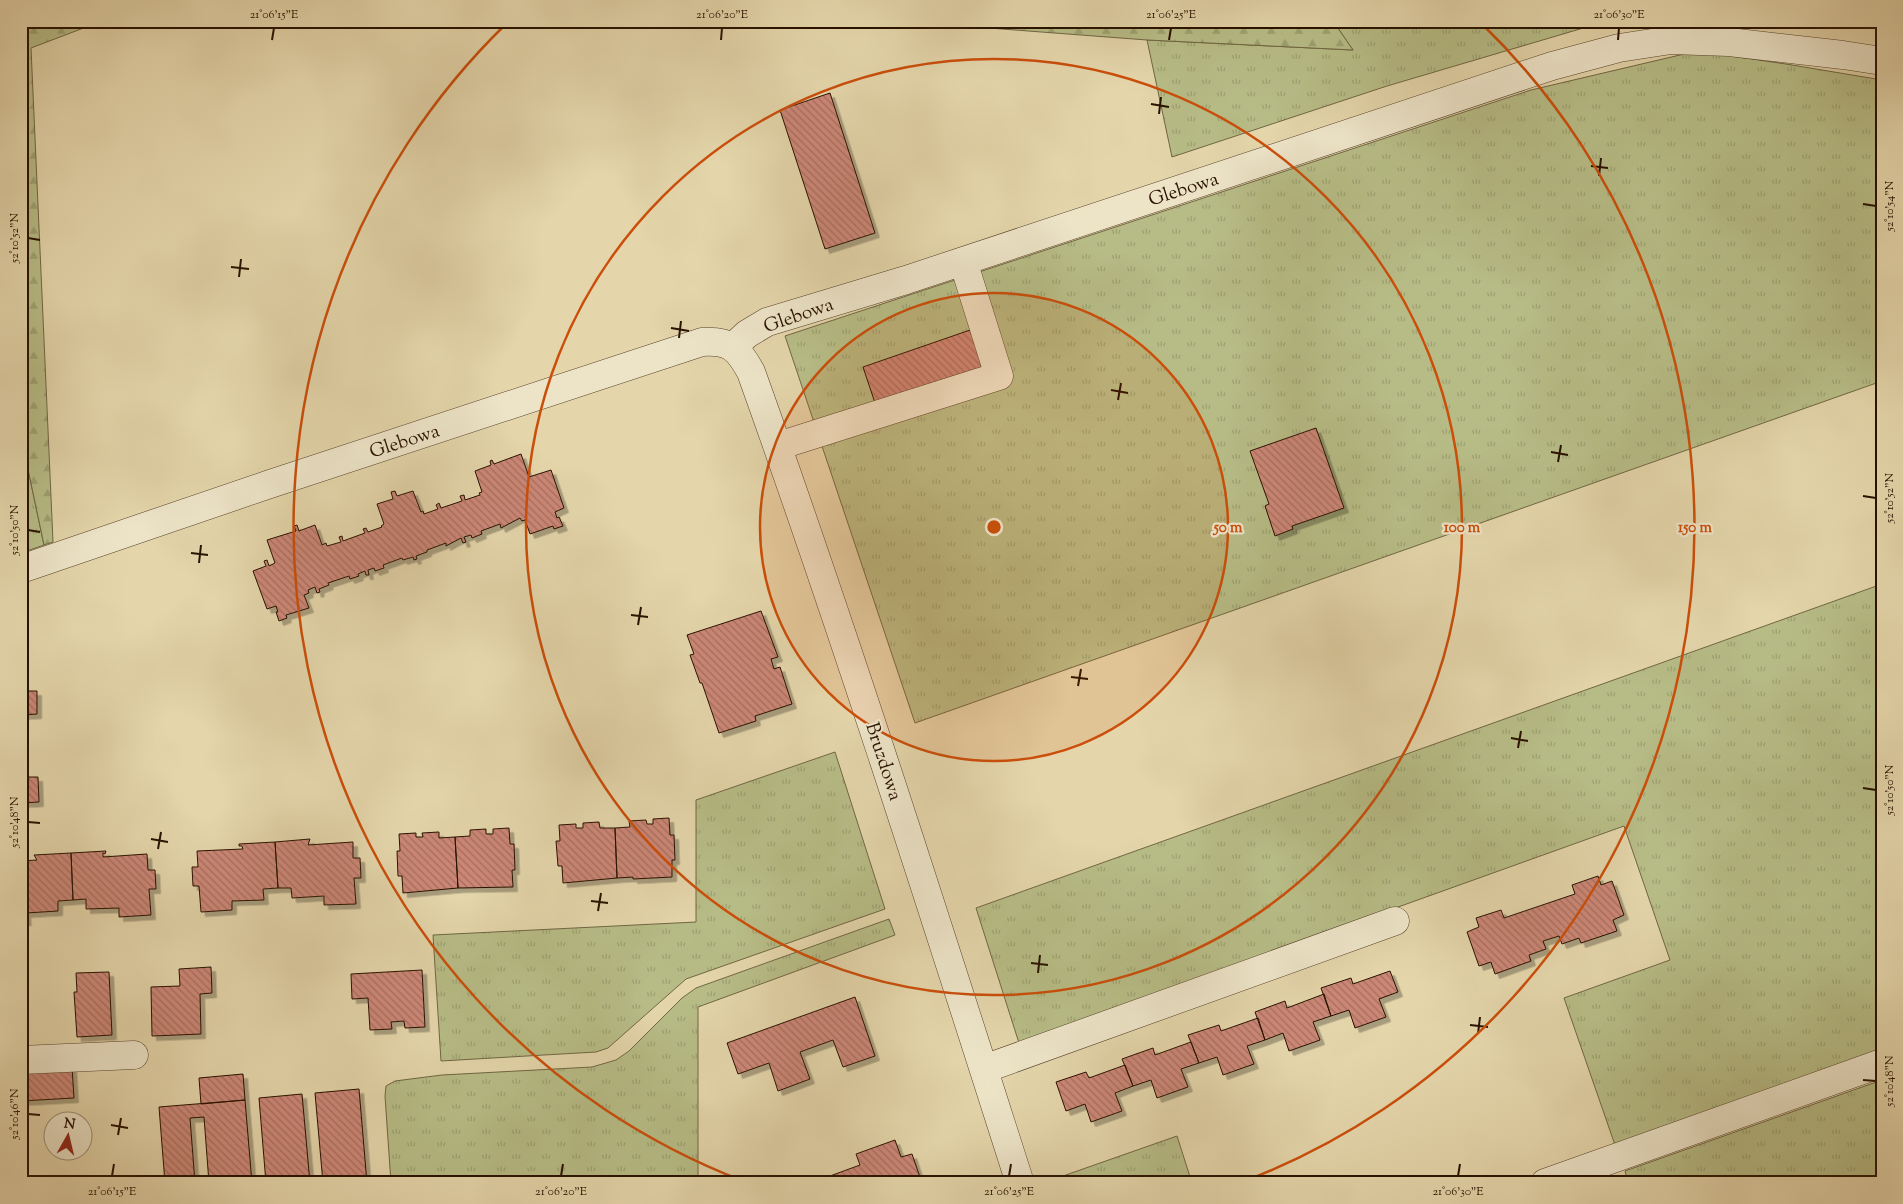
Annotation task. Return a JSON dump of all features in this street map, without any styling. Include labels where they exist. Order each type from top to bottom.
[{"type":"street","name":"Glebowa","points":[[21,569],[289,478],[702,342],[719,342],[734,347],[747,334],[767,322],[963,261],[1552,66],[1619,48],[1672,40],[1729,42],[1843,54],[1882,61]]},
{"type":"street","points":[[778,446],[999,376],[963,261]]},
{"type":"street","name":"Bruzdowa","points":[[734,347],[751,372],[778,446],[871,719],[1020,1183]]},
{"type":"street","points":[[984,1068],[1395,922]]},
{"type":"street","points":[[21,1060],[134,1055]]},
{"type":"street","points":[[1545,1183],[1882,1063]]},
{"type":"green space","points":[[21,21],[102,21],[31,48],[53,542],[44,545],[25,455],[21,358]]},
{"type":"green space","points":[[896,21],[1333,21],[1353,50],[1147,40]]},
{"type":"green space","points":[[1333,21],[1607,21],[1387,86],[1172,157],[1147,40],[1353,50]]},
{"type":"green space","points":[[1697,51],[1882,80],[1882,381],[915,723],[785,336],[1531,90]]},
{"type":"green space","points":[[21,358],[25,455],[44,545],[21,553]]},
{"type":"green space","points":[[1882,584],[1882,1050],[1615,1145],[1564,998],[1670,960],[1624,826],[1019,1043],[976,908]]},
{"type":"green space","points":[[835,752],[885,909],[686,979],[608,1048],[596,1052],[441,1061],[433,935],[696,922],[696,800]]},
{"type":"green space","points":[[889,919],[895,935],[698,1007],[698,1183],[391,1183],[385,1096],[386,1086],[395,1081],[442,1075],[592,1067],[616,1060],[629,1051],[682,998],[696,988]]},
{"type":"green space","points":[[1882,1080],[1882,1183],[1628,1183],[1625,1171]]},
{"type":"green space","points":[[1177,1136],[1192,1183],[1065,1183],[1063,1176]]},
{"type":"building","points":[[830,93],[875,233],[825,249],[780,110]]},
{"type":"building","points":[[973,329],[988,372],[877,409],[863,367]]},
{"type":"building","points":[[1316,428],[1344,508],[1292,526],[1293,529],[1275,536],[1265,506],[1269,504],[1250,451]]},
{"type":"building","points":[[521,454],[529,477],[551,470],[564,508],[555,512],[563,526],[554,529],[553,526],[530,534],[525,520],[522,521],[520,518],[501,528],[500,524],[481,531],[482,534],[472,538],[471,535],[464,537],[466,542],[463,543],[461,538],[446,546],[446,543],[427,550],[427,552],[416,556],[417,559],[414,560],[413,557],[403,560],[402,558],[383,565],[384,568],[375,571],[374,568],[368,570],[369,575],[366,575],[365,571],[358,574],[359,576],[350,579],[349,576],[328,583],[329,585],[319,589],[320,592],[317,593],[315,587],[308,590],[309,593],[304,595],[309,608],[286,615],[287,618],[279,621],[276,606],[267,609],[253,571],[266,566],[264,561],[267,560],[269,566],[275,563],[267,540],[296,531],[294,526],[297,525],[299,531],[315,525],[322,545],[326,543],[327,546],[341,542],[339,537],[342,536],[343,541],[365,533],[363,529],[366,528],[368,532],[382,527],[384,524],[377,504],[393,499],[391,492],[395,491],[397,496],[413,491],[421,512],[423,511],[424,514],[438,509],[436,505],[439,503],[441,508],[462,501],[460,496],[464,495],[465,500],[480,495],[479,493],[482,492],[475,471],[491,465],[490,461],[492,460],[494,464]]},
{"type":"building","points":[[761,611],[778,657],[771,659],[774,669],[780,667],[792,704],[755,716],[756,721],[719,733],[690,655],[694,654],[687,635]]},
{"type":"building","points":[[21,691],[37,691],[37,714],[21,715]]},
{"type":"building","points":[[21,777],[38,777],[39,802],[21,803]]},
{"type":"building","points":[[669,818],[670,835],[674,835],[675,860],[672,860],[672,877],[617,878],[615,828],[630,827],[629,821],[646,820],[647,824],[653,824],[653,819]]},
{"type":"building","points":[[599,822],[600,828],[615,828],[617,878],[563,883],[562,866],[558,866],[556,841],[560,841],[559,825],[576,824],[576,828],[583,828],[583,823]]},
{"type":"building","points":[[509,828],[510,844],[514,844],[515,870],[512,870],[513,887],[458,888],[455,837],[470,836],[470,830],[486,829],[486,834],[493,834],[493,829]]},
{"type":"building","points":[[439,832],[439,838],[455,837],[458,888],[403,893],[402,876],[398,876],[397,851],[400,851],[399,834],[416,833],[416,837],[423,837],[422,833]]},
{"type":"building","points":[[310,839],[308,845],[353,842],[353,858],[360,858],[361,878],[354,878],[356,904],[324,905],[324,896],[292,898],[291,888],[278,888],[275,842]]},
{"type":"building","points":[[275,842],[278,888],[263,889],[264,900],[232,901],[232,910],[201,912],[199,886],[193,886],[192,867],[198,867],[197,851],[243,849],[239,844]]},
{"type":"building","points":[[106,851],[105,854],[103,853],[103,857],[147,854],[148,870],[155,870],[156,889],[149,889],[151,915],[119,917],[119,908],[86,909],[86,899],[73,900],[71,853]]},
{"type":"building","points":[[71,853],[73,900],[58,901],[58,911],[26,913],[27,921],[21,922],[21,861],[37,860],[34,855]]},
{"type":"building","points":[[1598,876],[1601,885],[1612,881],[1624,915],[1613,920],[1617,931],[1581,943],[1579,938],[1562,944],[1559,936],[1543,941],[1546,949],[1529,955],[1531,961],[1495,974],[1491,962],[1479,966],[1467,932],[1479,927],[1476,918],[1501,910],[1504,918],[1575,894],[1572,885]]},
{"type":"building","points":[[211,967],[212,993],[200,994],[201,1034],[152,1036],[151,987],[180,986],[179,969]]},
{"type":"building","points":[[422,970],[425,1027],[405,1028],[404,1021],[391,1022],[392,1029],[370,1030],[368,998],[352,999],[351,974]]},
{"type":"building","points":[[1390,971],[1398,992],[1379,999],[1386,1017],[1355,1028],[1349,1010],[1331,1016],[1321,988],[1351,978],[1353,984]]},
{"type":"building","points":[[109,972],[112,1035],[77,1037],[74,992],[77,992],[76,973]]},
{"type":"building","points":[[1324,994],[1331,1016],[1313,1022],[1320,1040],[1289,1051],[1283,1033],[1265,1040],[1255,1012],[1285,1001],[1287,1008]]},
{"type":"building","points":[[855,997],[875,1056],[843,1067],[833,1040],[800,1052],[810,1079],[778,1091],[769,1063],[738,1074],[727,1043]]},
{"type":"building","points":[[1258,1018],[1265,1040],[1247,1046],[1254,1064],[1223,1075],[1217,1057],[1199,1063],[1188,1035],[1219,1025],[1221,1031]]},
{"type":"building","points":[[1191,1042],[1199,1063],[1181,1069],[1188,1087],[1157,1098],[1151,1080],[1133,1086],[1122,1059],[1153,1048],[1155,1055]]},
{"type":"building","points":[[1125,1065],[1133,1086],[1115,1093],[1122,1111],[1091,1122],[1085,1104],[1066,1111],[1056,1082],[1086,1072],[1089,1078]]},
{"type":"building","points":[[72,1067],[74,1098],[21,1101],[21,1069]]},
{"type":"building","points":[[243,1074],[245,1100],[201,1104],[199,1078]]},
{"type":"building","points":[[359,1089],[367,1183],[323,1183],[315,1093]]},
{"type":"building","points":[[302,1094],[310,1183],[266,1183],[259,1098]]},
{"type":"building","points":[[245,1100],[252,1183],[209,1183],[204,1117],[190,1118],[195,1183],[165,1183],[159,1107]]},
{"type":"building","points":[[895,1140],[901,1157],[912,1154],[922,1183],[820,1183],[819,1180],[860,1165],[856,1154]]}]
